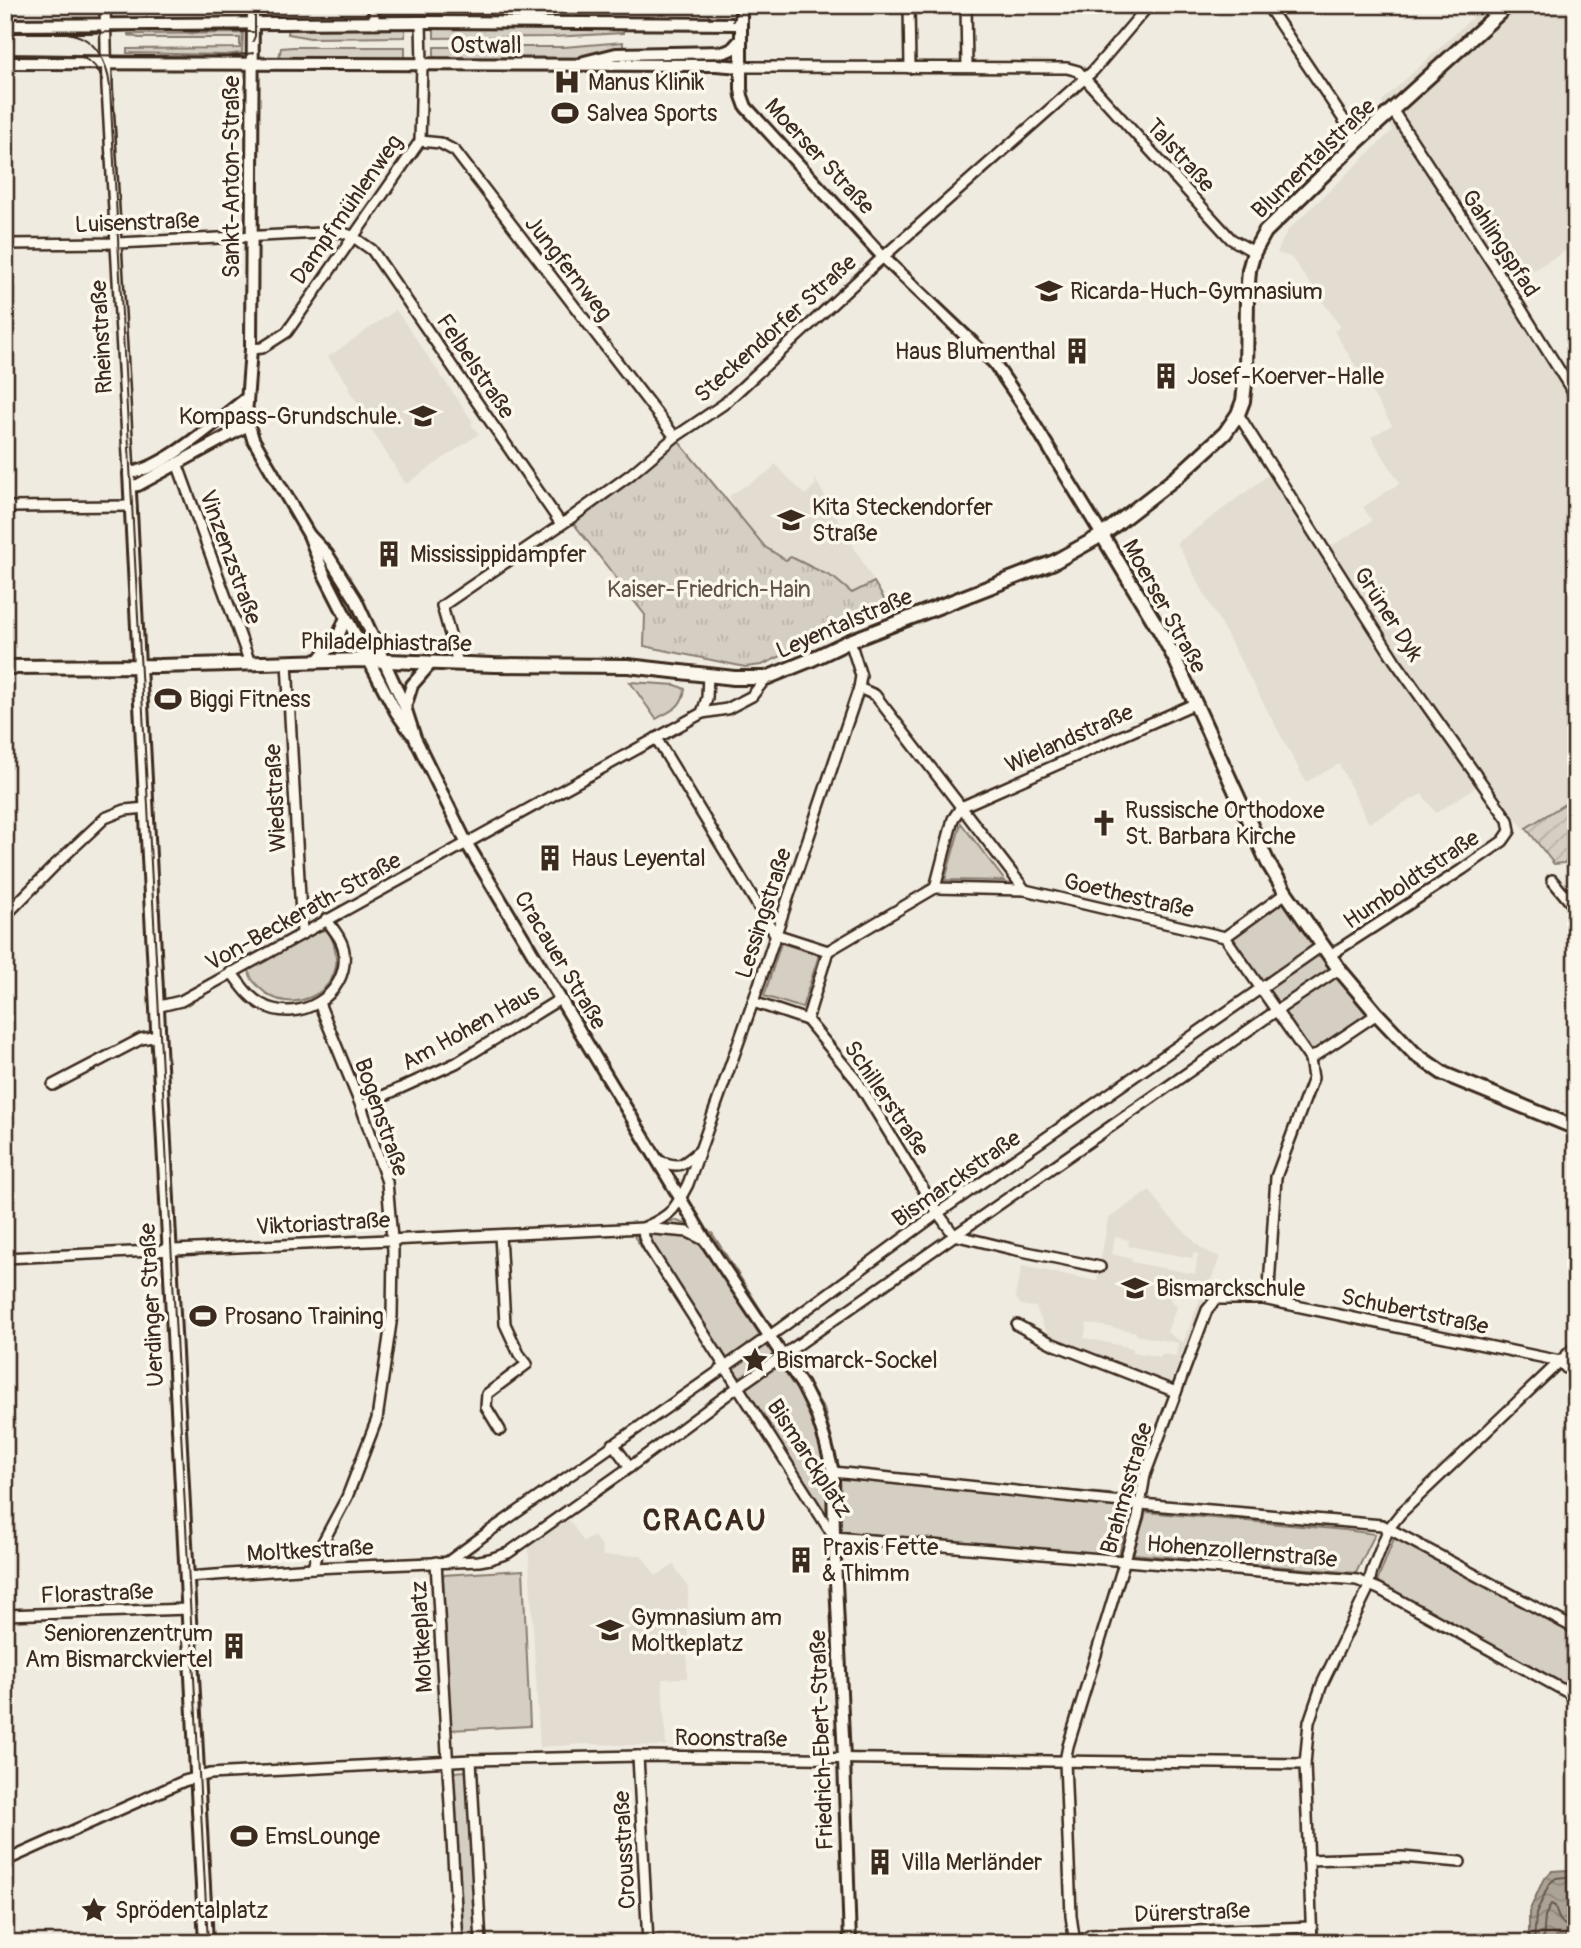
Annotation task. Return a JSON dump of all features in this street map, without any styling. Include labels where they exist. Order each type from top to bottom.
[{"type":"main road","name":"Blumentalstraße","points":[[1102,535],[1178,476],[1217,441],[1238,414],[1245,389],[1247,283],[1254,253],[1265,232],[1358,141],[1507,5]]},
{"type":"main road","name":"Leyentalstraße","points":[[766,678],[850,641],[1054,562],[1102,535]]},
{"type":"main road","name":"Moerser Straße","points":[[1102,535],[1160,631],[1260,846],[1286,893],[1339,969],[1415,1054],[1444,1074],[1576,1129]]},
{"type":"main road","name":"Philadelphiastraße","points":[[5,667],[368,660],[628,666],[734,678],[766,678]]},
{"type":"main road","name":"Uerdinger Straße","points":[[139,666],[206,1943]]},
{"type":"street","name":"Rheinstraße","points":[[105,5],[139,666]]},
{"type":"street","name":"Sankt-Anton-Straße","points":[[248,425],[253,237],[253,5]]},
{"type":"street","points":[[374,5],[374,23]]},
{"type":"street","points":[[538,5],[538,23]]},
{"type":"street","name":"Moerser Straße","points":[[741,5],[742,96],[750,112],[883,257],[994,363],[1102,535]]},
{"type":"street","points":[[909,5],[910,68]]},
{"type":"street","points":[[966,5],[967,67]]},
{"type":"street","name":"Steckendorfer Straße","points":[[458,663],[442,606],[630,475],[675,437],[724,404],[883,257],[1093,71],[1149,5]]},
{"type":"street","points":[[1267,5],[1358,141]]},
{"type":"street","name":"Ostwall","points":[[5,25],[421,22],[741,24]]},
{"type":"street","name":"Dampfmühlenweg","points":[[251,349],[262,348],[287,332],[420,141],[421,22]]},
{"type":"street","points":[[575,66],[616,54],[725,52],[741,39]]},
{"type":"street","name":"Ostwall","points":[[5,63],[1067,68],[1077,71],[1084,78]]},
{"type":"street","name":"Talstraße","points":[[1084,78],[1231,239],[1254,253]]},
{"type":"street","name":"Gahlingspfad","points":[[1393,111],[1573,386],[1576,397]]},
{"type":"street","name":"Jungfernweg","points":[[420,141],[440,143],[455,151],[675,437]]},
{"type":"street","name":"Luisenstraße","points":[[5,244],[116,243],[341,232],[352,236]]},
{"type":"street","name":"Felbelstraße","points":[[352,236],[372,250],[561,524]]},
{"type":"street","points":[[129,473],[145,469],[183,447],[247,398]]},
{"type":"street","name":"Grüner Dyk","points":[[1238,414],[1395,661],[1508,820],[1510,831]]},
{"type":"street","points":[[130,486],[138,485],[248,425],[253,439],[309,535]]},
{"type":"street","name":"Vinzenzstraße","points":[[177,463],[250,663]]},
{"type":"street","points":[[5,507],[131,506]]},
{"type":"street","name":"Cracauer Straße","points":[[309,535],[324,574],[368,660],[396,712],[415,738]]},
{"type":"street","name":"Cracauer Straße","points":[[309,535],[327,554],[364,617],[405,707],[415,738],[467,844],[681,1199]]},
{"type":"street","points":[[318,661],[338,638],[346,617]]},
{"type":"street","points":[[850,641],[861,676],[859,688],[875,695],[1025,890]]},
{"type":"street","name":"Wiedstraße","points":[[287,662],[302,933]]},
{"type":"street","points":[[405,707],[412,685],[432,662]]},
{"type":"street","points":[[702,713],[707,698],[708,674]]},
{"type":"street","name":"Leyentalstraße","points":[[467,844],[702,713],[727,709],[752,696],[766,678]]},
{"type":"street","name":"Lessingstraße","points":[[681,1199],[753,1002],[859,688]]},
{"type":"street","name":"Wielandstraße","points":[[961,807],[1194,704]]},
{"type":"street","points":[[656,738],[775,934],[828,951]]},
{"type":"street","points":[[753,1002],[807,1020],[828,951],[936,888],[953,819],[961,807]]},
{"type":"street","points":[[5,916],[105,818],[125,810],[146,808]]},
{"type":"street","name":"Humboldtstraße","points":[[1326,950],[1463,869],[1503,841],[1510,831]]},
{"type":"street","name":"Von-Beckerath-Straße","points":[[156,1007],[181,1001],[326,919],[467,844]]},
{"type":"street","points":[[1552,880],[1576,909]]},
{"type":"street","name":"Goethestraße","points":[[936,888],[1025,890],[1225,937]]},
{"type":"street","points":[[1263,1299],[1269,1287],[1276,1177],[1313,1078],[1310,1059],[1225,937],[1286,893]]},
{"type":"street","points":[[231,972],[246,992],[261,1004],[296,1011],[319,1003],[332,992],[343,973],[344,952],[339,937],[326,919]]},
{"type":"street","name":"Bismarckstraße","points":[[449,1562],[938,1213],[1260,988],[1326,950]]},
{"type":"street","name":"Bismarckstraße","points":[[525,1541],[739,1386],[1339,969]]},
{"type":"street","name":"Am Hohen Haus","points":[[361,1106],[456,1063],[560,999]]},
{"type":"street","name":"Bogenstraße","points":[[313,1568],[316,1555],[347,1497],[377,1419],[392,1316],[393,1238],[387,1182],[361,1106],[319,1003]]},
{"type":"street","points":[[1310,1059],[1377,1014]]},
{"type":"street","name":"Schillerstraße","points":[[807,1020],[858,1082],[954,1235]]},
{"type":"street","points":[[53,1085],[142,1040],[158,1036]]},
{"type":"street","points":[[657,1160],[678,1166],[701,1150]]},
{"type":"street","name":"Viktoriastraße","points":[[643,1228],[663,1219],[675,1209],[681,1199]]},
{"type":"street","name":"Bismarckplatz","points":[[681,1199],[802,1385],[816,1413],[833,1472],[834,1536]]},
{"type":"street","name":"Viktoriastraße","points":[[5,1258],[643,1228],[688,1232],[706,1241]]},
{"type":"street","name":"Bismarckplatz","points":[[643,1228],[648,1246],[834,1536]]},
{"type":"street","points":[[500,1234],[505,1324],[519,1354],[527,1364],[487,1394],[486,1407],[500,1430]]},
{"type":"street","name":"Bismarckstraße","points":[[954,1235],[1100,1267]]},
{"type":"street","name":"Brahmsstraße","points":[[1076,1943],[1070,1916],[1065,1761],[1141,1504],[1145,1475],[1208,1310],[1216,1299],[1263,1299]]},
{"type":"street","name":"Schubertstraße","points":[[1263,1299],[1560,1361]]},
{"type":"street","points":[[1017,1325],[1054,1344],[1176,1392]]},
{"type":"street","points":[[1312,1943],[1306,1734],[1316,1699],[1370,1584],[1371,1572],[1390,1528],[1401,1513],[1576,1346]]},
{"type":"street","points":[[1560,1361],[1576,1373]]},
{"type":"street","points":[[613,1444],[630,1467]]},
{"type":"street","name":"Hohenzollernstraße","points":[[833,1472],[1141,1504],[1369,1523],[1390,1528],[1576,1629]]},
{"type":"street","name":"Hohenzollernstraße","points":[[834,1536],[1357,1580],[1370,1584],[1576,1698]]},
{"type":"street","name":"Friedrich-Ebert-Straße","points":[[834,1536],[850,1943]]},
{"type":"street","name":"Moltkeplatz","points":[[458,1943],[436,1562],[490,1559],[508,1553],[525,1541]]},
{"type":"street","name":"Moltkestraße","points":[[187,1577],[436,1562]]},
{"type":"street","name":"Florastraße","points":[[5,1615],[189,1609]]},
{"type":"street","name":"Roonstraße","points":[[5,1861],[198,1776],[448,1761],[638,1756],[1305,1764]]},
{"type":"street","name":"Crousstraße","points":[[638,1756],[648,1943]]},
{"type":"street","points":[[471,1760],[481,1943]]},
{"type":"street","points":[[1308,1860],[1402,1857],[1460,1863]]},
{"type":"street","name":"Dürerstraße","points":[[1076,1943],[1091,1935],[1311,1927]]},
{"type":"street","points":[[1047,1943],[1064,1943]]},
{"type":"shaded area","points":[[1486,5],[1576,5],[1576,245],[1501,289],[1576,408],[1576,797],[1524,829],[1488,779],[1436,813],[1422,794],[1369,823],[1339,764],[1306,782],[1177,543],[1270,474],[1319,554],[1372,521],[1363,507],[1400,483],[1371,437],[1392,425],[1334,331],[1341,327],[1291,257],[1277,253],[1287,231],[1392,131],[1382,101]]},
{"type":"shaded area","points":[[396,310],[479,434],[406,484],[359,410],[361,408],[348,389],[350,387],[328,357]]},
{"type":"shaded area","name":"Kita Steckendorfer Straße","points":[[775,464],[805,495],[816,484],[814,477],[874,582],[852,593],[792,557],[787,559],[767,550],[735,509],[729,496],[770,471]]},
{"type":"shaded area","name":"Bismarckschule","points":[[1150,1190],[1165,1212],[1202,1249],[1220,1257],[1170,1385],[1051,1336],[1036,1307],[1020,1304],[1015,1296],[1022,1266],[1097,1281],[1108,1219]],"holes":[[[1115,1237],[1129,1240],[1128,1246],[1192,1258],[1194,1253],[1198,1254],[1195,1274],[1131,1262],[1132,1259],[1112,1254]],[[1180,1278],[1205,1287],[1183,1343],[1167,1332],[1177,1305],[1170,1300]],[[1087,1323],[1178,1343],[1176,1356],[1161,1354],[1160,1357],[1133,1352],[1133,1348],[1084,1338]]]},
{"type":"shaded area","name":"Gymnasium am Moltkeplatz","points":[[569,1520],[584,1542],[594,1536],[602,1547],[603,1556],[641,1555],[656,1576],[674,1565],[688,1588],[687,1678],[662,1679],[666,1746],[586,1744],[540,1747],[528,1545]]},
{"type":"green space","points":[[623,27],[623,33],[553,37],[434,38],[434,28]]},
{"type":"green space","points":[[289,28],[405,28],[405,37],[310,38],[288,34]]},
{"type":"green space","points":[[243,33],[242,53],[127,53],[127,49],[240,48],[240,38],[139,38],[128,34]]},
{"type":"green space","points":[[623,42],[623,50],[579,58],[434,59],[434,47],[564,47]]},
{"type":"green space","points":[[405,47],[405,59],[279,58],[281,48]]},
{"type":"green space","name":"Kaiser-Friedrich-Hain","points":[[675,437],[765,547],[786,560],[791,557],[834,578],[852,593],[874,582],[887,604],[762,665],[745,667],[644,646],[645,615],[567,515]]},
{"type":"green space","points":[[630,682],[676,685],[685,689],[684,695],[671,711],[656,719]]},
{"type":"green space","points":[[1576,797],[1576,852],[1564,863],[1554,864],[1526,828]]},
{"type":"green space","points":[[961,823],[1005,881],[945,880]]},
{"type":"green space","points":[[1285,899],[1328,963],[1370,1012],[1312,1053],[1231,939]]},
{"type":"green space","points":[[326,930],[334,944],[336,964],[332,978],[312,996],[299,1001],[272,997],[250,976],[249,970],[319,931]]},
{"type":"green space","points":[[781,943],[819,955],[802,1008],[764,996]]},
{"type":"green space","points":[[674,1220],[712,1233],[824,1409],[840,1471],[1132,1496],[1119,1556],[847,1532],[827,1535],[634,1236]]},
{"type":"green space","points":[[1146,1512],[1375,1534],[1356,1573],[1133,1554]]},
{"type":"green space","points":[[1395,1536],[1576,1635],[1576,1692],[1377,1582]]},
{"type":"green space","points":[[523,1570],[530,1726],[450,1730],[443,1575]]},
{"type":"green space","points":[[467,1771],[476,1943],[462,1943],[453,1772]]},
{"type":"water","points":[[1567,1870],[1576,1873],[1576,1895],[1571,1905],[1576,1943],[1527,1943],[1529,1912],[1543,1880],[1552,1871]]},
{"type":"tram line","points":[[253,41],[255,5]]},
{"type":"tram line","points":[[733,21],[739,5]]},
{"type":"tram line","points":[[5,33],[253,32]]},
{"type":"tram line","points":[[67,33],[85,39],[98,51],[106,68],[110,87],[208,1943]]},
{"type":"tram line","points":[[5,54],[225,57],[253,53]]},
{"type":"tram line","points":[[72,55],[92,63],[102,80]]},
{"type":"place","name":"Manus Klinik","points":[[567,82]]},
{"type":"place","name":"Salvea Sports","points":[[565,113]]},
{"type":"place","name":"Ricarda-Huch-Gymnasium","points":[[1049,291]]},
{"type":"place","name":"Haus Blumenthal","points":[[1077,351]]},
{"type":"place","name":"Josef-Koerver-Halle","points":[[1166,376]]},
{"type":"place","name":"Kompass-Grundschule.","points":[[423,416]]},
{"type":"place","name":"Kita Steckendorfer Straße","points":[[791,520]]},
{"type":"place","name":"Mississippidampfer","points":[[389,554]]},
{"type":"place","name":"Biggi Fitness","points":[[168,699]]},
{"type":"place","name":"Russische Orthodoxe St. Barbara Kirche","points":[[1104,823]]},
{"type":"place","name":"Haus Leyental","points":[[550,858]]},
{"type":"place","name":"Bismarckschule","points":[[1135,1288]]},
{"type":"place","name":"Prosano Training","points":[[203,1316]]},
{"type":"place","name":"Bismarck-Sockel","points":[[755,1360]]},
{"type":"place","name":"Praxis Fette & Thimm","points":[[801,1560]]},
{"type":"place","name":"Gymnasium am Moltkeplatz","points":[[610,1630]]},
{"type":"place","name":"Seniorenzentrum Am Bismarckviertel","points":[[234,1646]]},
{"type":"place","name":"EmsLounge","points":[[244,1836]]},
{"type":"place","name":"Villa Merländer","points":[[880,1862]]},
{"type":"place","name":"Sprödentalplatz","points":[[94,1910]]},
{"type":"district","name":"CRACAU","points":[[705,1520]]}]
